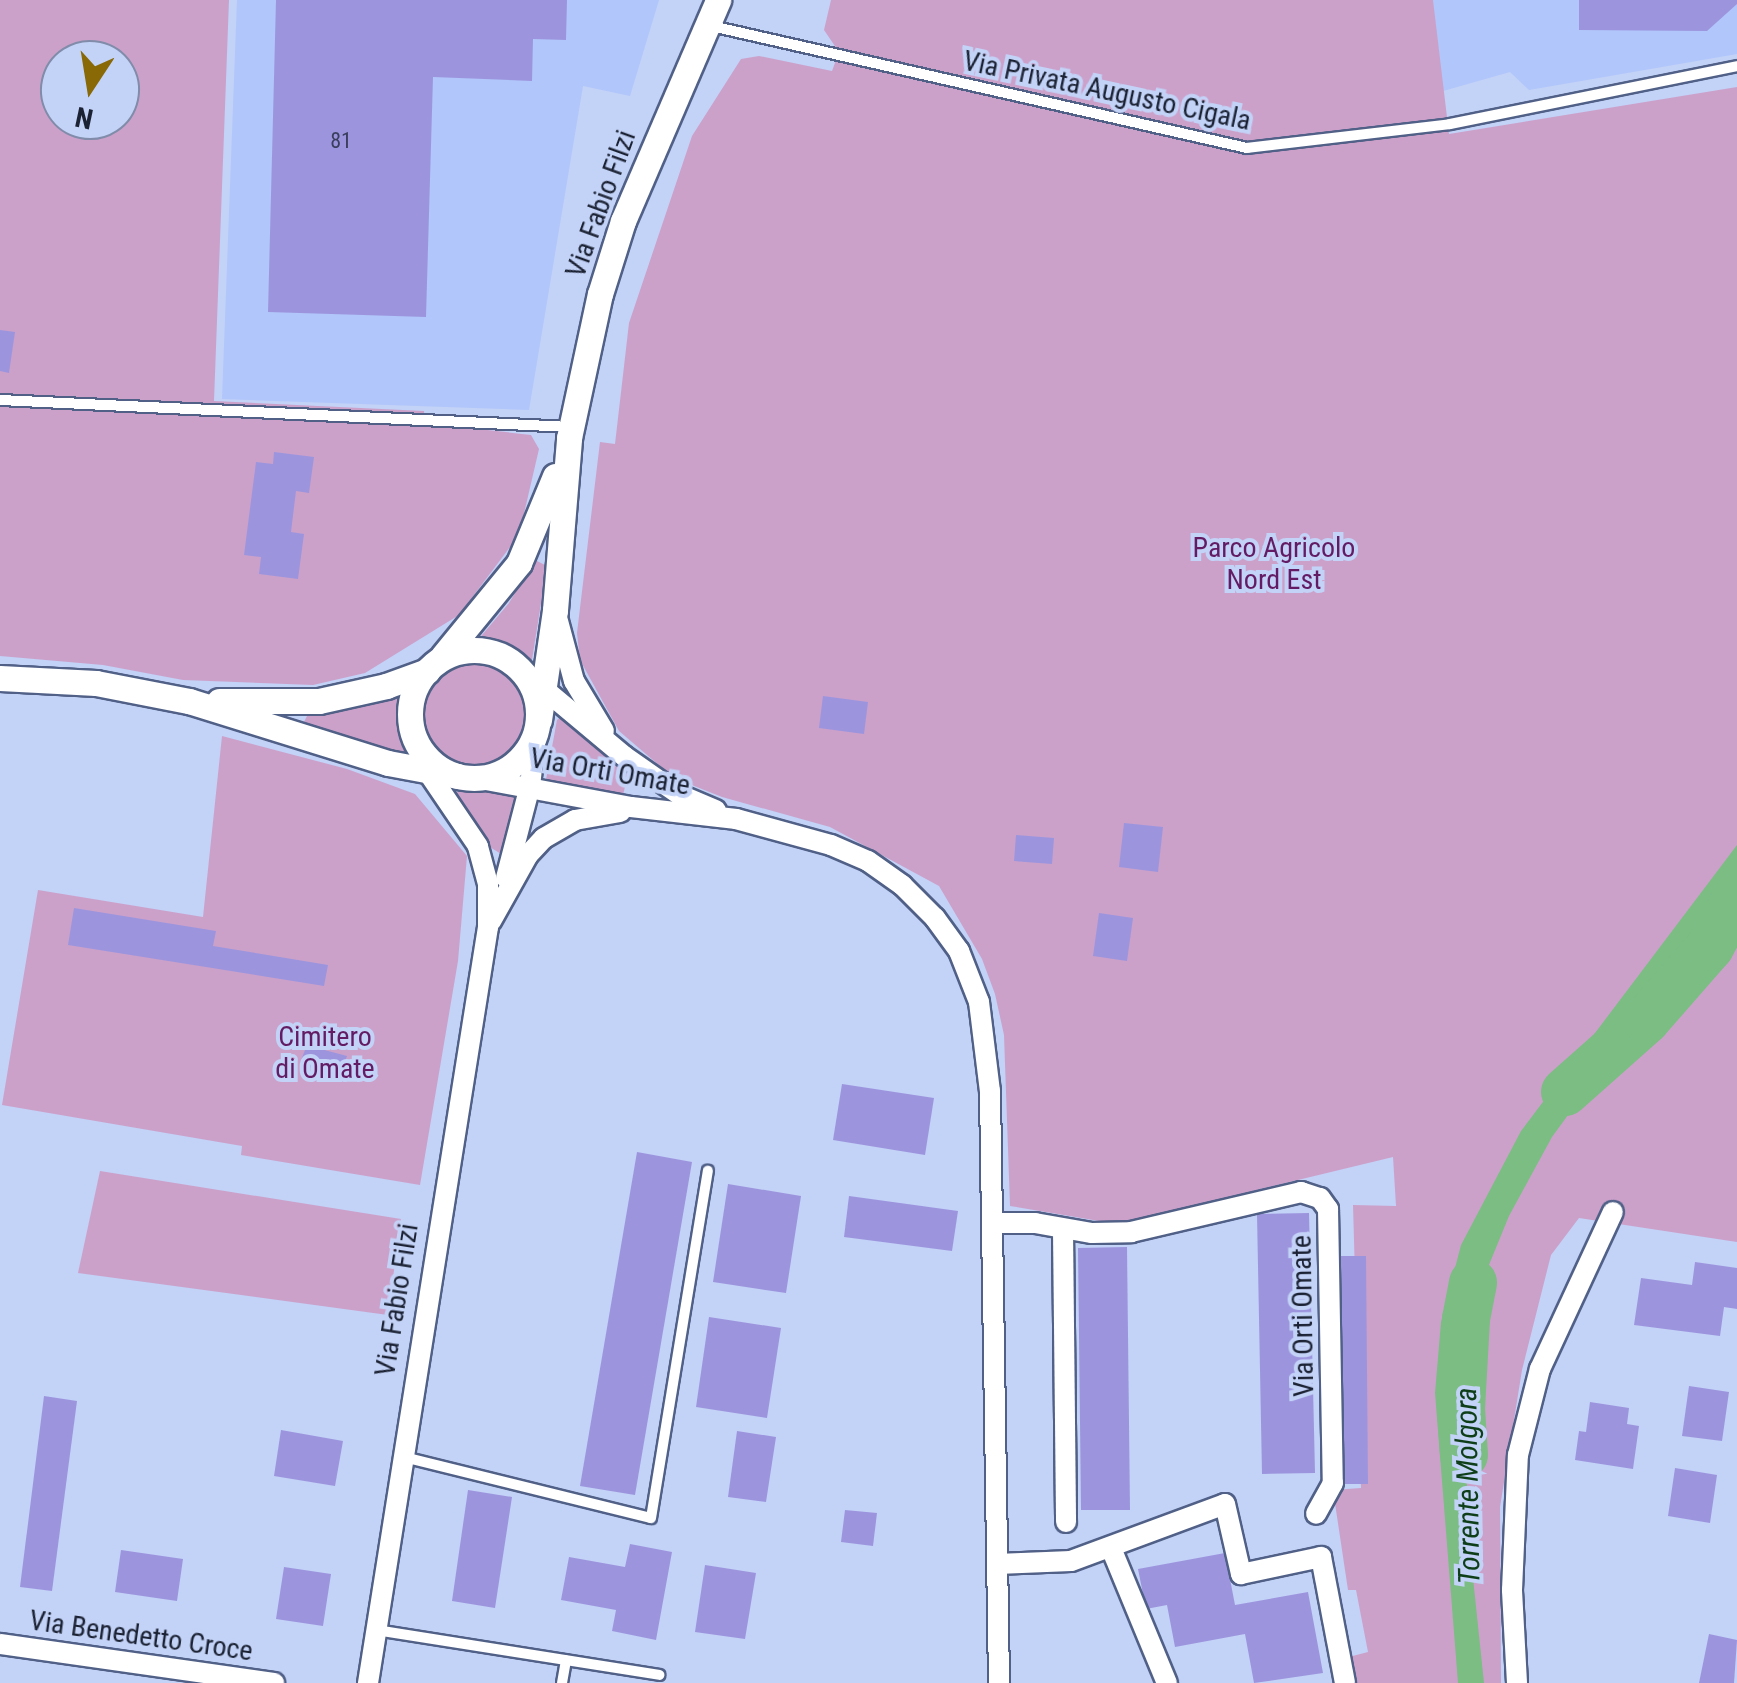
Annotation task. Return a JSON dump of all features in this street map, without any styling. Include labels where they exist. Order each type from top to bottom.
[{"type":"street","name":"Via Fabio Filzi","points":[[499,904],[530,786],[555,610],[570,433],[611,254],[718,0]]},
{"type":"street","name":"Via Fabio Filzi","points":[[431,668],[519,563],[570,433]]},
{"type":"street","name":"Via Orti Omate","points":[[555,610],[574,681],[624,756]]},
{"type":"street","points":[[0,678],[96,684],[189,700],[388,764],[467,777],[514,766],[537,726],[535,694],[520,670],[500,655],[478,650],[456,653],[386,686],[308,702],[189,700]]},
{"type":"street","points":[[431,668],[412,701],[416,742],[437,767],[467,777]]},
{"type":"street","name":"Via Orti Omate","points":[[520,670],[624,756],[680,794],[736,819]]},
{"type":"street","name":"Via Fabio Filzi","points":[[368,1683],[488,927],[488,884],[478,846],[427,771],[416,742]]},
{"type":"street","name":"Via Orti Omate","points":[[467,777],[663,811],[736,819],[831,844],[868,861],[918,899],[959,951],[983,1020],[992,1223],[999,1683]]},
{"type":"street","name":"Via Fabio Filzi","points":[[488,927],[528,855],[564,824],[598,813],[663,811]]},
{"type":"street","name":"Via Orti Omate","points":[[992,1223],[1035,1222],[1063,1230],[1130,1232],[1301,1192],[1320,1198],[1328,1210],[1333,1483],[1316,1514]]},
{"type":"street","points":[[1517,1683],[1512,1590],[1518,1456],[1540,1369],[1614,1212]]},
{"type":"street","points":[[1063,1230],[1066,1522]]},
{"type":"street","points":[[997,1564],[1071,1560],[1225,1504],[1241,1574],[1321,1557],[1345,1683]]},
{"type":"street","points":[[1111,1548],[1167,1683]]},
{"type":"street","name":"Via Benedetto Croce","points":[[0,1644],[274,1683]]},
{"type":"lane","name":"Via Privata Augusto Cigala","points":[[706,25],[1247,148],[1450,124],[1737,66]]},
{"type":"lane","points":[[0,400],[570,433]]},
{"type":"lane","points":[[403,1457],[651,1518],[708,1171]]},
{"type":"lane","points":[[376,1630],[659,1674]]},
{"type":"lane","points":[[562,1683],[566,1660]]},
{"type":"shaded area","points":[[237,0],[659,0],[630,96],[583,86],[529,410],[222,399]]},
{"type":"shaded area","points":[[1433,0],[1737,0],[1737,54],[1529,90],[1510,72],[1436,93]]},
{"type":"shaded area","name":"Torrente Molgora","points":[[1737,845],[1737,884],[1552,1137],[1509,1216],[1482,1282],[1468,1333],[1462,1382],[1470,1549],[1484,1683],[1458,1683],[1435,1393],[1441,1322],[1461,1245],[1521,1131]]},
{"type":"green space","points":[[0,0],[229,0],[214,401],[424,411],[425,423],[531,435],[539,449],[519,535],[459,615],[365,673],[313,685],[183,680],[103,665],[0,656]]},
{"type":"green space","name":"Parco Agricolo Nord Est","points":[[831,0],[1433,0],[1449,134],[1737,87],[1737,1242],[1579,1218],[1551,1255],[1522,1370],[1500,1507],[1501,1683],[1346,1683],[1341,1659],[1368,1652],[1356,1590],[1348,1590],[1333,1490],[1361,1488],[1353,1205],[1396,1206],[1393,1157],[1117,1224],[1010,1206],[1004,1035],[995,994],[982,959],[939,886],[830,827],[722,797],[674,778],[619,731],[580,660],[577,633],[600,442],[615,444],[629,323],[692,136],[741,59],[759,56],[832,71],[839,52],[824,30]]},
{"type":"green space","points":[[535,560],[547,566],[531,666],[507,649],[477,641],[509,603]]},
{"type":"green space","points":[[474,663],[494,666],[517,685],[525,714],[522,734],[503,757],[474,765],[454,762],[431,743],[423,714],[426,694],[445,671]]},
{"type":"green space","points":[[399,697],[410,761],[301,728],[307,716]]},
{"type":"green space","points":[[562,716],[628,773],[622,800],[545,785],[557,720]]},
{"type":"green space","name":"Cimitero di Omate","points":[[222,736],[347,769],[415,794],[467,856],[458,961],[420,1185],[241,1155],[242,1146],[2,1105],[38,890],[203,917]]},
{"type":"green space","points":[[460,788],[520,794],[501,854],[490,847],[456,794]]},
{"type":"green space","points":[[100,1171],[401,1219],[388,1315],[78,1273]]},
{"type":"building","points":[[276,0],[567,0],[566,40],[533,39],[532,81],[433,77],[426,317],[268,312]]},
{"type":"building","points":[[1579,0],[1737,0],[1737,4],[1707,31],[1579,30]]},
{"type":"building","points":[[0,330],[15,332],[9,373],[0,371]]},
{"type":"building","points":[[274,452],[314,457],[309,493],[296,491],[291,532],[304,534],[298,579],[259,574],[261,557],[244,555],[256,462],[273,464]]},
{"type":"building","points":[[823,696],[868,702],[864,734],[819,728]]},
{"type":"building","points":[[1124,823],[1163,827],[1158,872],[1119,867]]},
{"type":"building","points":[[1016,835],[1054,838],[1052,864],[1014,861]]},
{"type":"building","points":[[74,908],[216,931],[213,946],[328,965],[324,986],[68,945]]},
{"type":"building","points":[[1099,913],[1133,918],[1127,961],[1093,956]]},
{"type":"building","points":[[317,1048],[347,1056],[340,1079],[300,1063],[305,1050]]},
{"type":"building","points":[[842,1084],[934,1098],[925,1155],[833,1140]]},
{"type":"building","points":[[637,1152],[692,1162],[635,1495],[580,1486]]},
{"type":"building","points":[[728,1184],[801,1196],[786,1293],[713,1282]]},
{"type":"building","points":[[849,1196],[958,1211],[952,1251],[844,1237]]},
{"type":"building","points":[[1309,1213],[1315,1473],[1262,1474],[1257,1214]]},
{"type":"building","points":[[1127,1247],[1130,1510],[1081,1510],[1078,1248]]},
{"type":"building","points":[[1340,1256],[1366,1256],[1368,1484],[1342,1484]]},
{"type":"building","points":[[1695,1262],[1737,1268],[1737,1309],[1724,1307],[1720,1336],[1634,1325],[1641,1278],[1692,1285]]},
{"type":"building","points":[[709,1317],[781,1328],[767,1418],[696,1407]]},
{"type":"building","points":[[1689,1386],[1729,1392],[1722,1441],[1682,1436]]},
{"type":"building","points":[[44,1396],[77,1401],[52,1591],[20,1587]]},
{"type":"building","points":[[1590,1402],[1629,1408],[1627,1424],[1639,1426],[1633,1469],[1575,1460],[1579,1431],[1586,1432]]},
{"type":"building","points":[[281,1430],[343,1441],[335,1486],[274,1476]]},
{"type":"building","points":[[737,1431],[776,1437],[766,1502],[728,1497]]},
{"type":"building","points":[[1675,1468],[1717,1475],[1710,1523],[1668,1516]]},
{"type":"building","points":[[468,1490],[512,1497],[495,1608],[452,1601]]},
{"type":"building","points":[[845,1510],[877,1513],[873,1546],[841,1542]]},
{"type":"building","points":[[630,1544],[672,1552],[656,1640],[612,1631],[616,1610],[561,1600],[569,1557],[625,1567]]},
{"type":"building","points":[[121,1550],[183,1559],[177,1601],[115,1592]]},
{"type":"building","points":[[1225,1553],[1235,1605],[1308,1592],[1323,1673],[1254,1683],[1245,1634],[1175,1647],[1167,1605],[1146,1609],[1138,1569]]},
{"type":"building","points":[[705,1565],[756,1573],[745,1639],[695,1632]]},
{"type":"building","points":[[284,1567],[331,1574],[323,1626],[276,1619]]},
{"type":"building","points":[[1709,1634],[1737,1640],[1734,1683],[1699,1683]]},
{"type":"waterway","name":"Torrente Molgora","points":[[1565,1092],[1646,1020],[1710,947],[1737,897]]},
{"type":"waterway","name":"Torrente Molgora","points":[[1464,1455],[1461,1409],[1466,1319],[1473,1283]]}]
